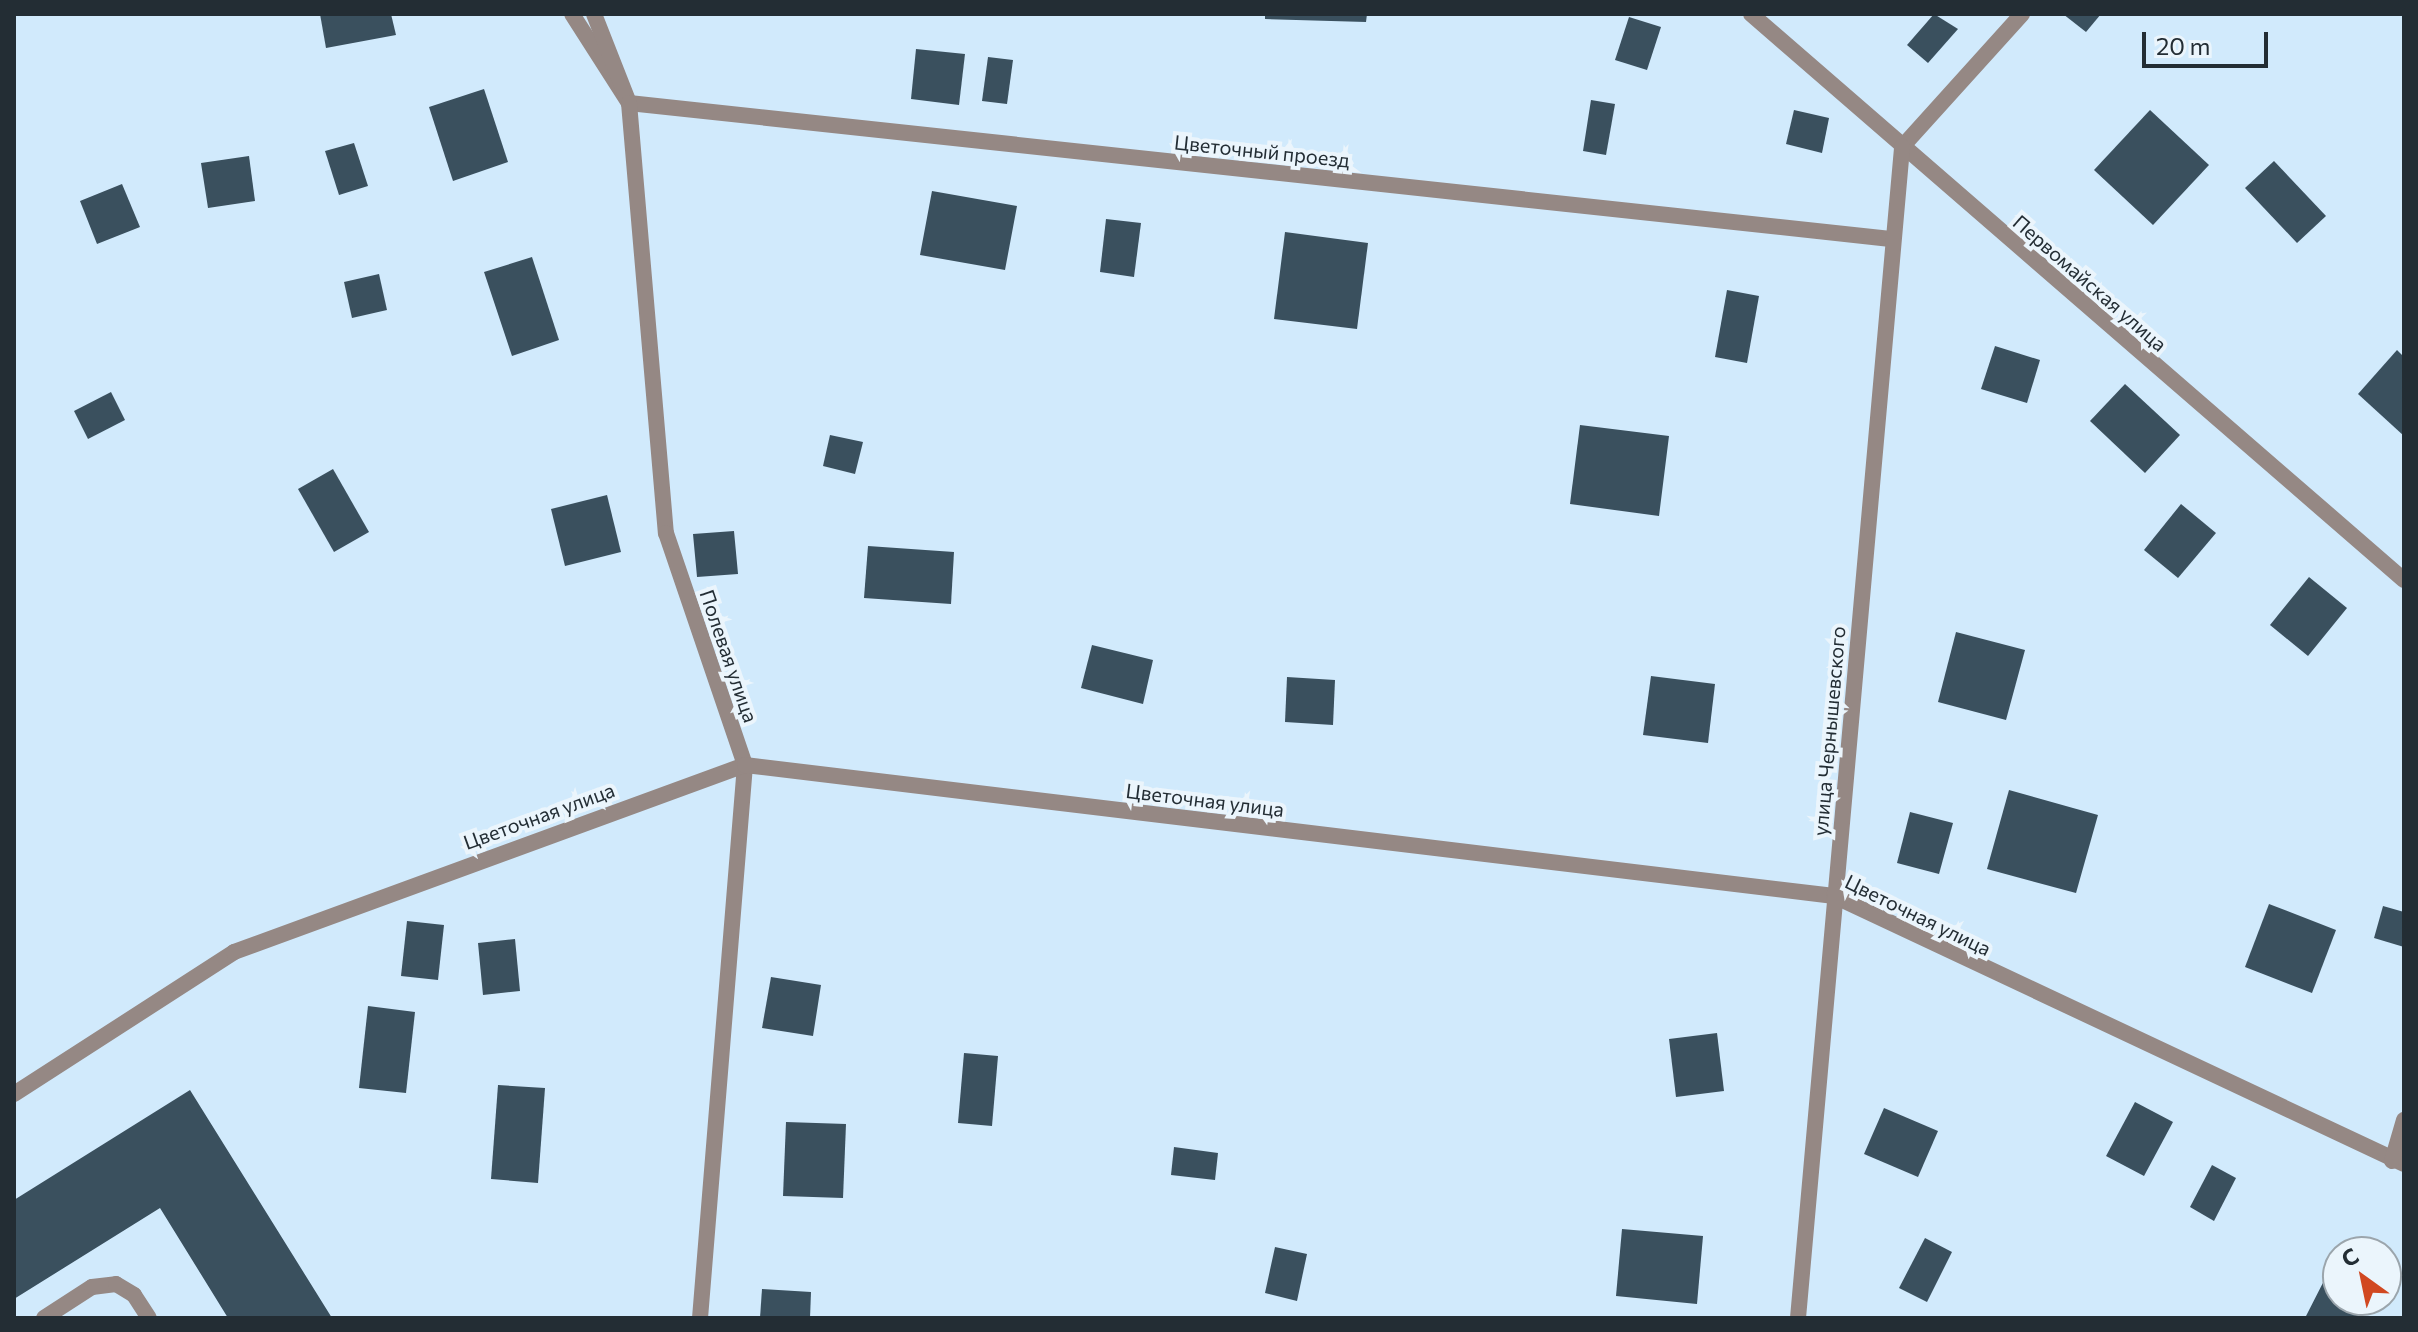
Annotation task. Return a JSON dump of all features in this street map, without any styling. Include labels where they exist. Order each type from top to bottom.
[{"type":"street","points":[[572,14],[629,103]]},
{"type":"street","name":"Полевая улица","points":[[594,14],[629,103],[666,533],[745,765],[700,1318]]},
{"type":"street","name":"Первомайская улица","points":[[1751,14],[2404,580]]},
{"type":"street","points":[[1902,147],[2022,14]]},
{"type":"street","name":"Цветочный проезд","points":[[629,103],[1891,239]]},
{"type":"street","name":"улица Чернышевского","points":[[1798,1318],[1891,239],[1902,147]]},
{"type":"street","name":"Цветочная улица","points":[[14,1094],[234,952],[745,765],[1834,896],[2398,1163]]},
{"type":"street","points":[[2398,1163],[2404,1120]]},
{"type":"street","points":[[44,1318],[92,1287],[116,1284],[134,1295],[149,1318]]},
{"type":"building","points":[[320,14],[391,14],[396,35],[326,48]]},
{"type":"building","points":[[1265,14],[1367,14],[1366,22],[1265,19]]},
{"type":"building","points":[[1934,14],[1958,29],[1928,63],[1907,45]]},
{"type":"building","points":[[2063,14],[2101,14],[2086,32]]},
{"type":"building","points":[[1629,17],[1661,27],[1647,70],[1615,60]]},
{"type":"building","points":[[916,49],[965,54],[959,105],[911,99]]},
{"type":"building","points":[[988,57],[1013,60],[1007,104],[982,101]]},
{"type":"building","points":[[484,89],[508,162],[453,181],[429,107]]},
{"type":"building","points":[[1591,100],[1615,104],[1606,155],[1583,151]]},
{"type":"building","points":[[1794,110],[1829,118],[1822,153],[1786,144]]},
{"type":"building","points":[[2150,110],[2209,165],[2153,225],[2094,170]]},
{"type":"building","points":[[354,143],[368,186],[339,195],[325,151]]},
{"type":"building","points":[[249,156],[255,201],[208,208],[201,163]]},
{"type":"building","points":[[2274,161],[2326,216],[2297,243],[2245,188]]},
{"type":"building","points":[[122,184],[140,227],[97,244],[80,201]]},
{"type":"building","points":[[932,191],[1017,206],[1005,270],[920,255]]},
{"type":"building","points":[[1106,219],[1141,223],[1134,277],[1100,272]]},
{"type":"building","points":[[1285,232],[1368,243],[1357,329],[1274,319]]},
{"type":"building","points":[[532,257],[559,340],[512,356],[484,272]]},
{"type":"building","points":[[379,274],[387,310],[352,318],[344,282]]},
{"type":"building","points":[[1727,290],[1759,296],[1747,363],[1715,357]]},
{"type":"building","points":[[1995,346],[2040,360],[2027,403],[1981,389]]},
{"type":"building","points":[[2397,350],[2404,357],[2404,436],[2358,394]]},
{"type":"building","points":[[2125,384],[2180,435],[2145,473],[2090,421]]},
{"type":"building","points":[[111,392],[125,420],[88,439],[74,411]]},
{"type":"building","points":[[1580,425],[1669,436],[1659,516],[1570,504]]},
{"type":"building","points":[[830,435],[863,442],[855,474],[823,466]]},
{"type":"building","points":[[333,469],[369,532],[334,552],[298,489]]},
{"type":"building","points":[[607,495],[621,552],[565,566],[551,509]]},
{"type":"building","points":[[2181,504],[2216,533],[2178,578],[2144,550]]},
{"type":"building","points":[[734,531],[738,574],[697,577],[693,534]]},
{"type":"building","points":[[868,546],[954,552],[951,604],[864,598]]},
{"type":"building","points":[[2309,577],[2347,608],[2308,656],[2270,625]]},
{"type":"building","points":[[1956,632],[2025,650],[2006,720],[1938,702]]},
{"type":"building","points":[[1092,645],[1153,660],[1143,704],[1081,688]]},
{"type":"building","points":[[1651,676],[1715,684],[1708,743],[1643,735]]},
{"type":"building","points":[[1287,677],[1335,680],[1333,725],[1285,722]]},
{"type":"building","points":[[2009,790],[2098,815],[2076,893],[1987,869]]},
{"type":"building","points":[[1910,812],[1953,823],[1939,874],[1897,863]]},
{"type":"building","points":[[2269,904],[2336,930],[2312,993],[2245,967]]},
{"type":"building","points":[[2383,906],[2404,912],[2404,947],[2374,938]]},
{"type":"building","points":[[407,921],[444,925],[438,980],[401,976]]},
{"type":"building","points":[[515,939],[520,991],[483,995],[478,943]]},
{"type":"building","points":[[771,977],[821,985],[813,1036],[762,1028]]},
{"type":"building","points":[[368,1006],[415,1012],[406,1093],[359,1088]]},
{"type":"building","points":[[1717,1033],[1724,1091],[1676,1097],[1669,1039]]},
{"type":"building","points":[[964,1053],[998,1056],[992,1126],[958,1123]]},
{"type":"building","points":[[498,1085],[545,1088],[538,1183],[491,1179]]},
{"type":"building","points":[[190,1090],[332,1318],[228,1318],[160,1208],[14,1299],[14,1200]]},
{"type":"building","points":[[2135,1102],[2173,1122],[2144,1176],[2106,1156]]},
{"type":"building","points":[[1884,1108],[1938,1131],[1918,1177],[1864,1154]]},
{"type":"building","points":[[786,1122],[846,1124],[843,1198],[783,1196]]},
{"type":"building","points":[[1174,1147],[1218,1153],[1215,1180],[1171,1175]]},
{"type":"building","points":[[2212,1165],[2236,1178],[2214,1221],[2190,1207]]},
{"type":"building","points":[[1622,1229],[1703,1236],[1697,1304],[1616,1296]]},
{"type":"building","points":[[1925,1238],[1952,1252],[1927,1302],[1899,1288]]},
{"type":"building","points":[[1275,1247],[1307,1254],[1297,1301],[1265,1293]]},
{"type":"building","points":[[2322,1285],[2322,1316],[2359,1316],[2358,1318],[2305,1318]]},
{"type":"building","points":[[762,1289],[811,1292],[810,1318],[760,1318]]}]
